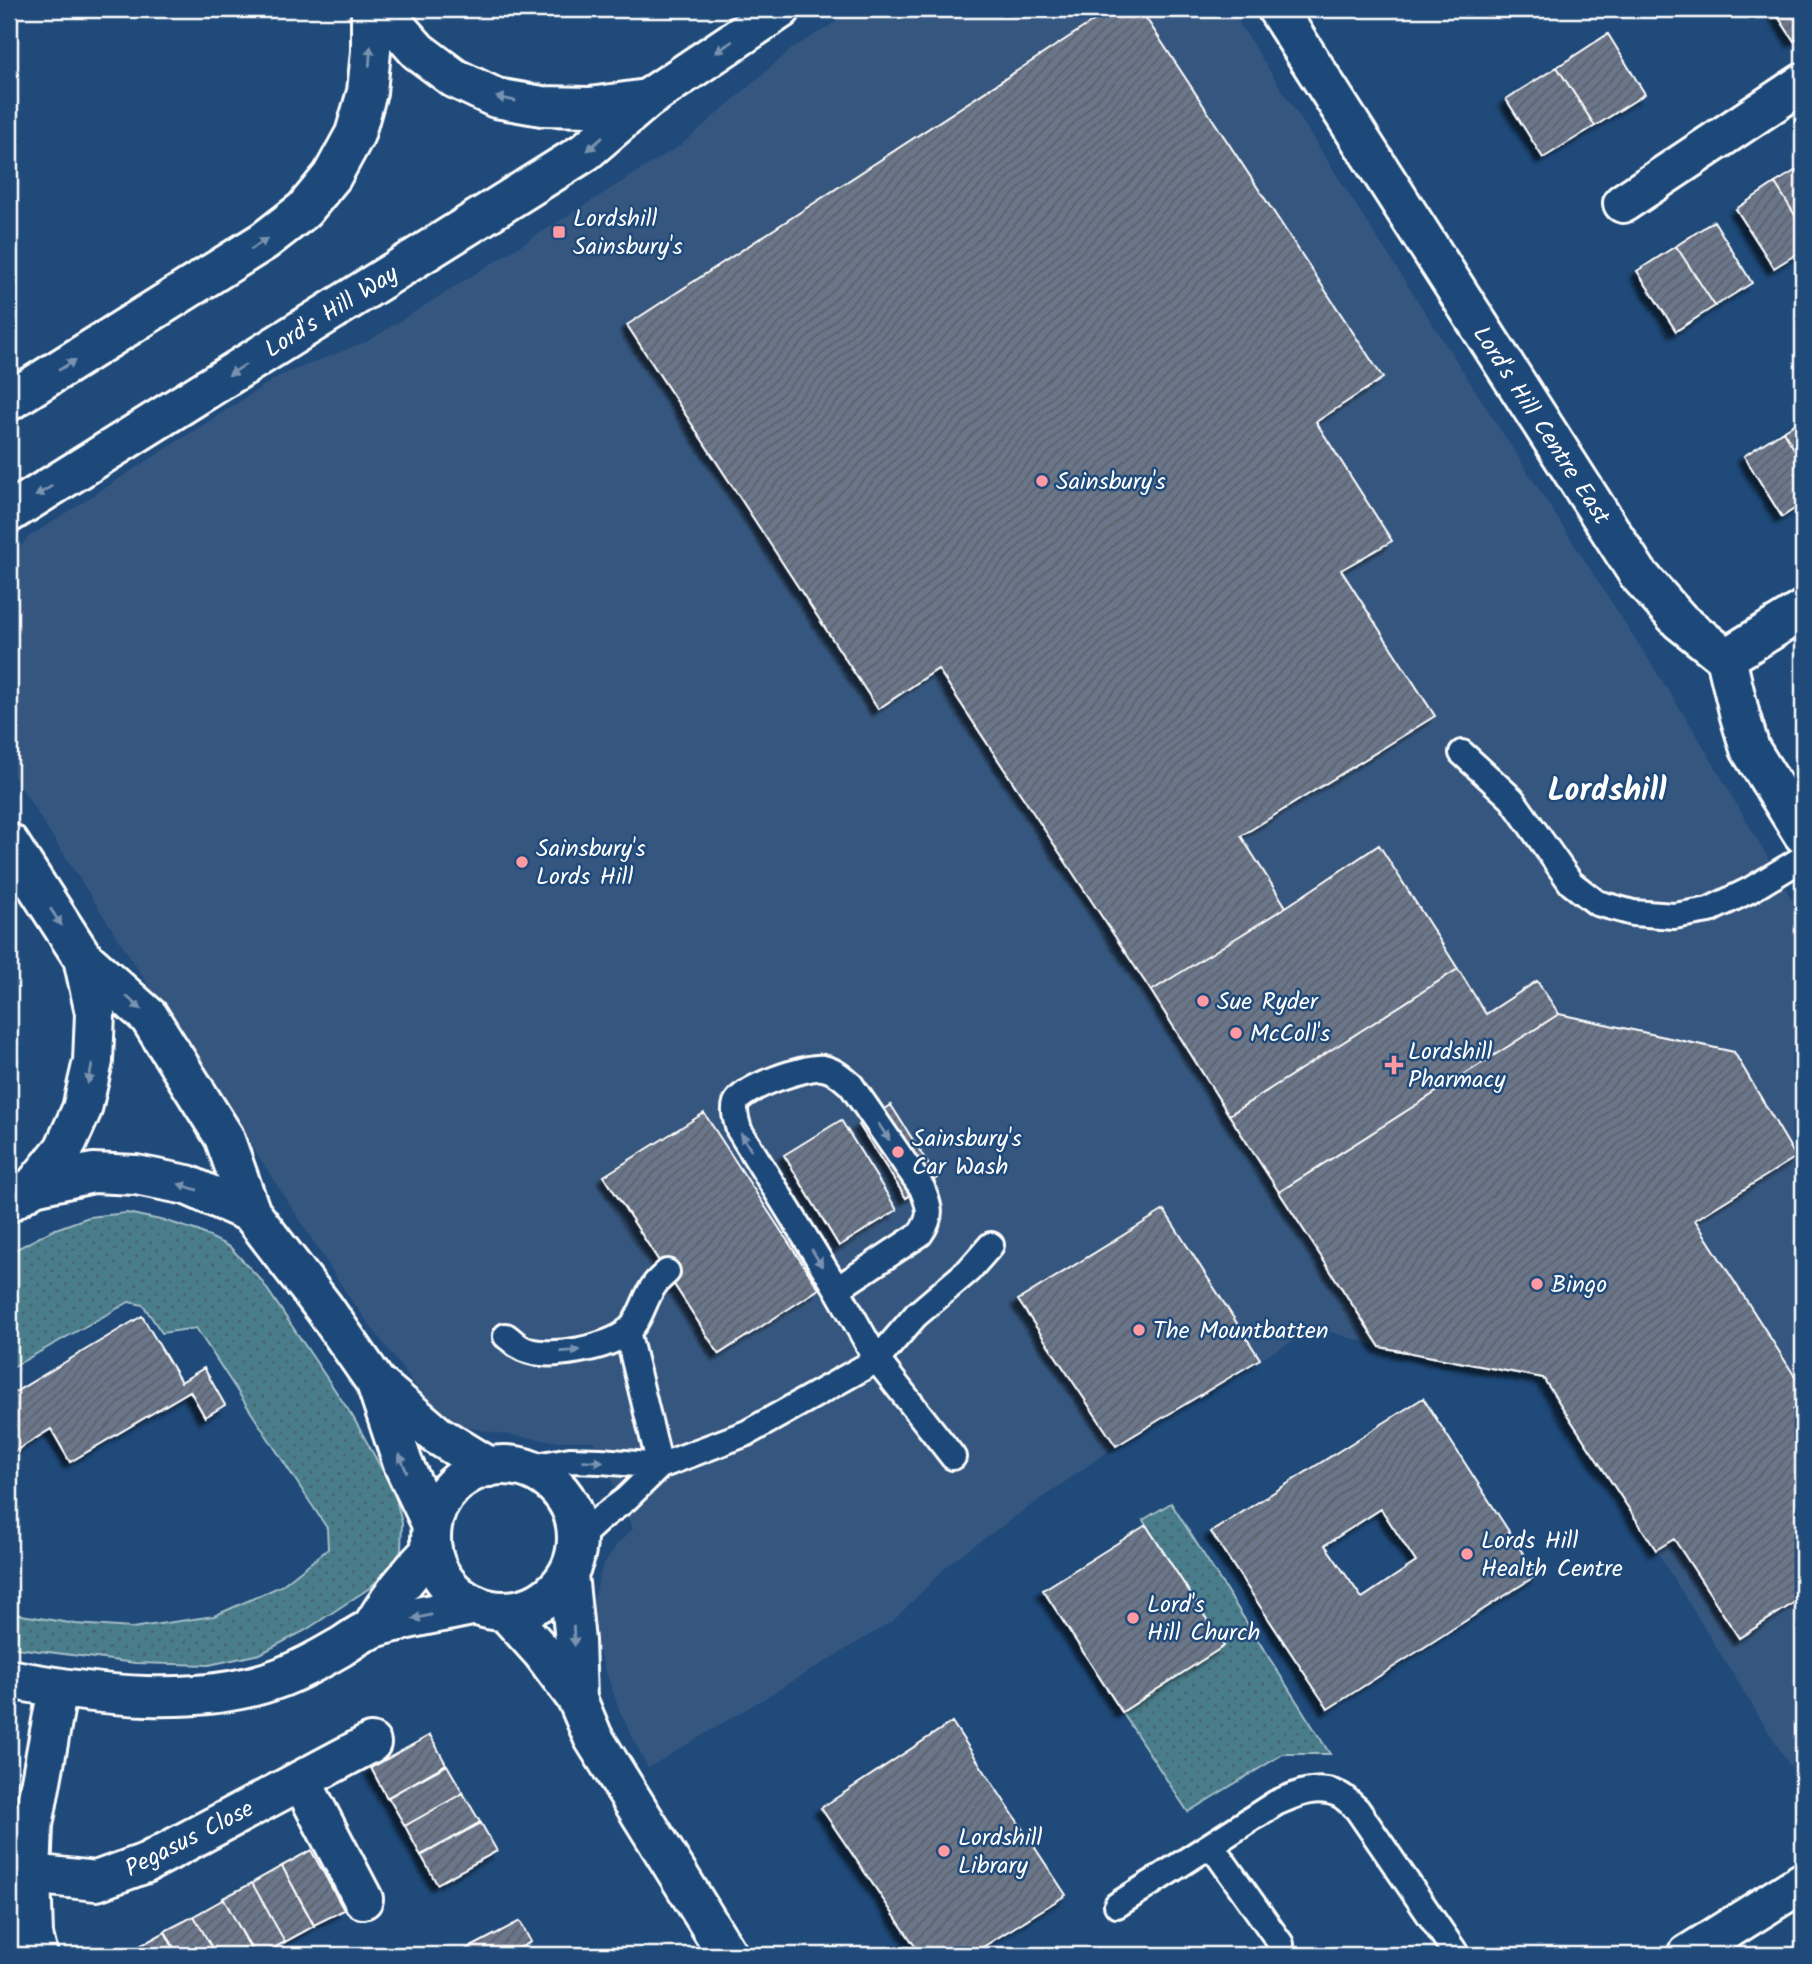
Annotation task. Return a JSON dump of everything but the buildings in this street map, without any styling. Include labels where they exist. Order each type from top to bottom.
[{"type":"street","points":[[9,401],[264,241],[304,210],[332,176],[355,134],[367,92],[371,9]]},
{"type":"street","points":[[381,9],[418,51],[454,78],[496,98],[542,106],[590,107],[647,99]]},
{"type":"street","name":"Lord's Hill Way","points":[[9,513],[585,152],[647,99],[781,9]]},
{"type":"street","name":"Lord's Hill Centre East","points":[[1277,9],[1638,574],[1680,621],[1726,659]]},
{"type":"street","points":[[1623,203],[1803,83]]},
{"type":"street","points":[[1803,610],[1726,659],[1750,749],[1803,834]]},
{"type":"street","points":[[9,843],[83,958],[149,1017],[224,1137],[251,1213],[324,1308],[376,1383],[437,1435],[489,1467]]},
{"type":"street","points":[[21,1194],[64,1149],[82,1109],[93,1061],[95,1013],[83,958]]},
{"type":"street","points":[[21,1194],[93,1173],[136,1175],[187,1185],[251,1213]]},
{"type":"street","points":[[376,1383],[403,1464],[432,1537],[440,1573],[455,1592],[490,1608],[542,1652],[577,1699],[593,1737],[728,1955]]},
{"type":"street","points":[[370,1630],[432,1537],[439,1505],[452,1487],[468,1475],[489,1467],[508,1465],[527,1468],[548,1479],[564,1495],[574,1516],[577,1699]]},
{"type":"street","points":[[9,1679],[58,1688],[175,1696],[227,1692],[282,1677],[370,1630],[490,1608],[524,1609],[542,1601],[557,1589],[573,1557]]},
{"type":"street","points":[[38,1955],[33,1935],[33,1825],[58,1688]]},
{"type":"street","name":"Pegasus Close","points":[[31,1874],[96,1881],[146,1863],[371,1742]]},
{"type":"street","points":[[301,1780],[363,1899]]},
{"type":"street","points":[[1687,1955],[1803,1882]]},
{"type":"lane","points":[[1462,753],[1512,799],[1571,883],[1598,904],[1633,913],[1674,916],[1709,910],[1750,890],[1803,858]]},
{"type":"lane","points":[[837,1289],[920,1234],[929,1222],[929,1204],[922,1188],[851,1084],[837,1073],[824,1068],[813,1068],[774,1079],[741,1096],[736,1104],[735,1114],[739,1130],[774,1205],[837,1289],[877,1360],[953,1457]]},
{"type":"lane","points":[[573,1557],[602,1517],[625,1500],[660,1466],[747,1433],[877,1360],[916,1315],[969,1270],[991,1245]]},
{"type":"lane","points":[[506,1336],[524,1349],[539,1352],[577,1352],[610,1341],[627,1331],[641,1314],[654,1285],[667,1272]]},
{"type":"lane","points":[[627,1331],[660,1466]]},
{"type":"lane","points":[[527,1468],[570,1460],[660,1466]]},
{"type":"lane","points":[[1117,1905],[1276,1803],[1301,1792],[1320,1790],[1340,1795],[1357,1809],[1457,1955]]},
{"type":"lane","points":[[1211,1845],[1281,1944]]},
{"type":"shaded area","points":[[857,9],[1230,9],[1695,732],[1803,919],[1803,1780],[1796,1776],[1656,1550],[1543,1378],[1380,1347],[1318,1328],[1260,1359],[1116,1446],[952,1561],[893,1621],[648,1768],[620,1712],[594,1638],[593,1603],[602,1567],[618,1543],[633,1529],[594,1441],[553,1441],[494,1433],[460,1425],[443,1415],[412,1382],[349,1297],[9,769],[9,564],[27,538],[279,376],[368,341],[682,144],[793,48]]},
{"type":"shaded area","points":[[127,1213],[198,1231],[230,1247],[261,1280],[353,1417],[394,1491],[402,1523],[401,1551],[391,1569],[368,1589],[306,1630],[260,1654],[209,1665],[135,1663],[9,1647],[9,1613],[76,1624],[132,1628],[214,1616],[281,1586],[328,1549],[327,1528],[196,1328],[162,1333],[143,1305],[129,1302],[9,1369],[9,1253],[53,1230],[89,1217]]},
{"type":"shaded area","points":[[1171,1503],[1330,1754],[1283,1754],[1188,1812],[1122,1712],[1224,1646],[1143,1520]]},
{"type":"place","name":"Lordshill Sainsbury's","points":[[559,232]]},
{"type":"place","name":"Sainsbury's","points":[[1042,481]]},
{"type":"place","name":"Sainsbury's Lords Hill","points":[[522,862]]},
{"type":"place","name":"Sue Ryder","points":[[1203,1001]]},
{"type":"place","name":"McColl's","points":[[1236,1033]]},
{"type":"place","name":"Lordshill Pharmacy","points":[[1394,1065]]},
{"type":"place","name":"Sainsbury's Car Wash","points":[[898,1152]]},
{"type":"place","name":"Bingo","points":[[1537,1284]]},
{"type":"place","name":"The Mountbatten","points":[[1139,1330]]},
{"type":"place","name":"Lords Hill Health Centre","points":[[1467,1554]]},
{"type":"place","name":"Lord's Hill Church","points":[[1133,1618]]},
{"type":"place","name":"Lordshill Library","points":[[944,1851]]},
{"type":"district","name":"Lordshill","points":[[1607,789]]}]
